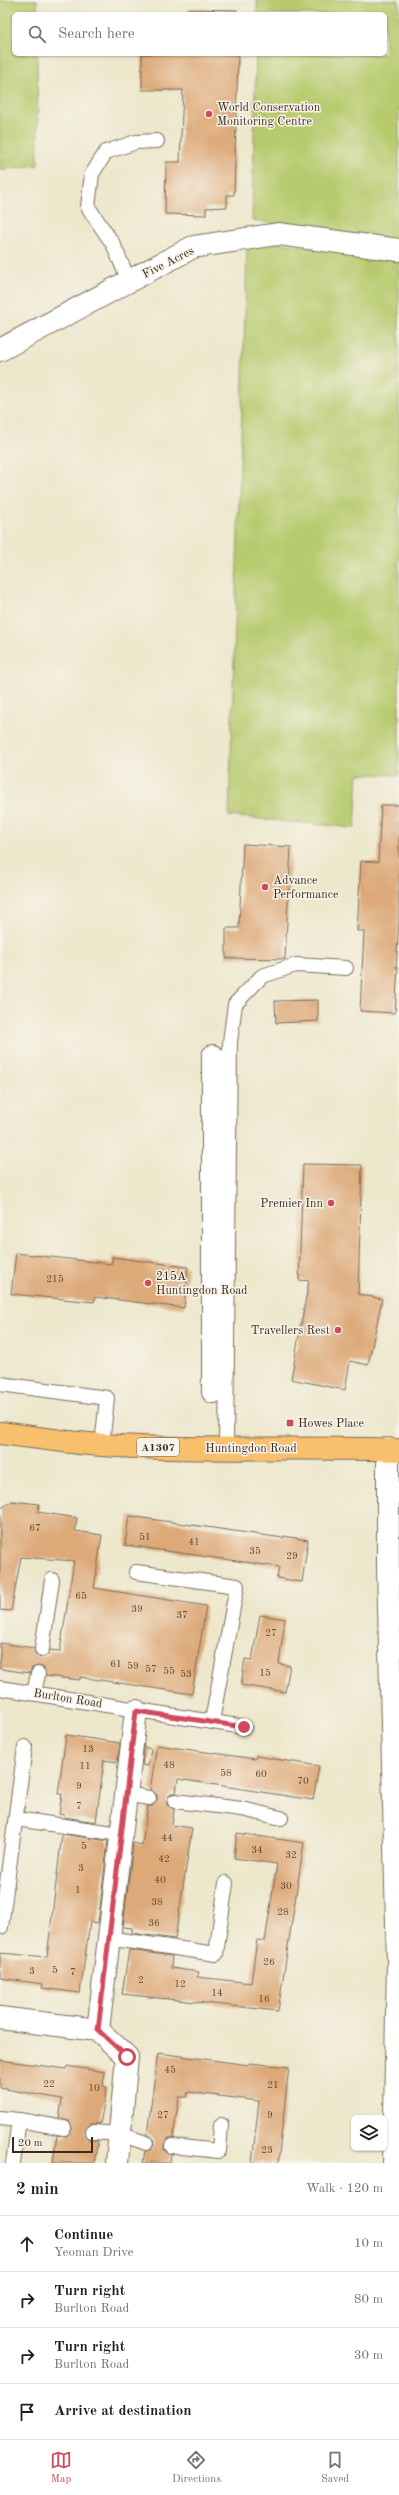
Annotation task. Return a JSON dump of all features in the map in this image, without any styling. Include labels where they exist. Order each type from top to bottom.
[{"type":"main road","name":"Huntingdon Road","points":[[0,1433],[102,1445],[226,1448],[320,1447],[393,1449]]},
{"type":"street","name":"Five Acres","points":[[0,350],[193,248],[278,234],[399,250]]},
{"type":"street","points":[[213,1056],[213,1392]]},
{"type":"street","points":[[393,1449],[388,1567],[398,1963],[394,2163]]},
{"type":"street","points":[[98,2030],[120,1834],[136,1711]]},
{"type":"street","points":[[0,2018],[98,2030],[127,2057],[116,2163]]},
{"type":"lane","points":[[130,281],[113,244],[88,207],[92,174],[106,152],[136,142],[158,141]]},
{"type":"lane","points":[[226,1448],[229,1057],[235,1004],[262,976],[296,965],[346,968]]},
{"type":"lane","points":[[0,1384],[107,1398],[102,1445]]},
{"type":"lane","points":[[136,1572],[237,1586],[212,1721]]},
{"type":"lane","points":[[42,1649],[52,1580]]},
{"type":"lane","points":[[34,1693],[38,1674]]},
{"type":"lane","name":"Burlton Road","points":[[0,1688],[86,1700],[136,1711],[212,1721],[244,1727]]},
{"type":"lane","points":[[1,1927],[25,1747]]},
{"type":"lane","points":[[125,1794],[149,1798]]},
{"type":"lane","points":[[175,1801],[242,1810],[280,1818]]},
{"type":"lane","points":[[16,1819],[120,1834]]},
{"type":"lane","points":[[108,1938],[216,1954],[226,1883]]},
{"type":"lane","points":[[0,2118],[64,2128]]},
{"type":"lane","points":[[13,2163],[19,2120]]},
{"type":"lane","points":[[172,2146],[219,2151],[221,2126]]},
{"type":"lane","points":[[93,2132],[120,2134],[146,2143]]},
{"type":"green space","points":[[0,0],[37,0],[37,12],[12,12],[12,56],[37,56],[38,165],[0,170]]},
{"type":"green space","points":[[257,0],[399,0],[399,243],[252,220],[256,56],[387,56],[387,12],[257,12]]},
{"type":"green space","points":[[258,240],[399,260],[399,775],[358,774],[355,828],[229,816],[247,250]]},
{"type":"building","points":[[188,9],[237,10],[237,12],[188,12]]},
{"type":"building","name":"World Conservation Monitoring Centre","points":[[142,56],[238,56],[234,195],[227,195],[227,207],[206,208],[206,215],[165,214],[166,162],[180,162],[183,90],[142,90]]},
{"type":"building","points":[[381,805],[399,805],[399,920],[395,1013],[360,1011],[364,931],[357,931],[361,861],[378,862]]},
{"type":"building","name":"Advance Performance","points":[[243,844],[291,847],[285,959],[226,958],[226,928],[239,928]]},
{"type":"building","points":[[318,1000],[318,1021],[276,1023],[275,1001]]},
{"type":"building","points":[[303,1164],[362,1165],[358,1294],[382,1299],[368,1365],[350,1361],[345,1390],[291,1379],[309,1281],[299,1280]]},
{"type":"building","points":[[16,1253],[112,1264],[112,1257],[188,1267],[184,1308],[95,1297],[94,1302],[11,1294]]},
{"type":"building","points":[[12,1501],[39,1504],[38,1512],[77,1518],[75,1531],[102,1535],[94,1588],[206,1606],[192,1694],[80,1677],[80,1680],[46,1676],[44,1668],[39,1666],[32,1668],[30,1673],[0,1669],[0,1643],[34,1648],[36,1655],[41,1657],[48,1655],[50,1650],[60,1651],[74,1561],[21,1557],[11,1611],[0,1610],[0,1509]]},
{"type":"building","points":[[129,1516],[283,1538],[283,1536],[308,1540],[302,1582],[277,1578],[279,1567],[125,1545]]},
{"type":"building","points":[[260,1615],[285,1619],[279,1664],[290,1666],[285,1692],[241,1685],[245,1659],[252,1660]]},
{"type":"building","points":[[66,1735],[120,1743],[117,1762],[104,1760],[96,1822],[64,1817],[65,1815],[59,1814],[62,1794],[58,1794]]},
{"type":"building","points":[[157,1745],[255,1759],[256,1756],[319,1766],[313,1800],[178,1779],[176,1793],[171,1793],[167,1800],[167,1805],[174,1809],[172,1825],[192,1828],[175,1939],[132,1933],[132,1928],[123,1927],[133,1843],[142,1845],[148,1806],[152,1806],[157,1800],[157,1795],[150,1790]]},
{"type":"building","points":[[144,1747],[151,1749],[148,1766],[142,1765]]},
{"type":"building","points":[[237,1833],[304,1843],[278,2011],[122,1994],[129,1950],[172,1956],[171,1968],[199,1972],[197,1977],[251,1983],[257,1940],[265,1941],[277,1864],[234,1858]]},
{"type":"building","points":[[62,1834],[108,1841],[98,1923],[90,1922],[80,1993],[42,1988],[43,1984],[0,1978],[0,1953],[47,1957]]},
{"type":"building","points":[[158,2053],[249,2065],[249,2063],[289,2067],[278,2163],[252,2163],[259,2101],[188,2092],[187,2097],[179,2097],[173,2138],[168,2138],[164,2145],[164,2150],[171,2154],[170,2163],[143,2163],[145,2151],[151,2150],[154,2145],[153,2138],[147,2134]]},
{"type":"building","points":[[0,2060],[66,2069],[67,2066],[105,2072],[103,2086],[107,2087],[100,2124],[90,2124],[85,2131],[88,2139],[98,2141],[94,2163],[53,2163],[57,2135],[67,2136],[72,2129],[69,2121],[59,2119],[62,2099],[0,2088]]},
{"type":"place","name":"World Conservation Monitoring Centre","points":[[209,114]]},
{"type":"place","name":"Advance Performance","points":[[265,887]]},
{"type":"place","name":"Premier Inn","points":[[331,1203]]},
{"type":"place","name":"215A Huntingdon Road","points":[[148,1283]]},
{"type":"place","name":"Travellers Rest","points":[[338,1330]]},
{"type":"place","name":"Howes Place","points":[[290,1423]]},
{"type":"route","points":[[127,2057],[98,2030],[136,1711],[212,1721],[244,1727]]}]
